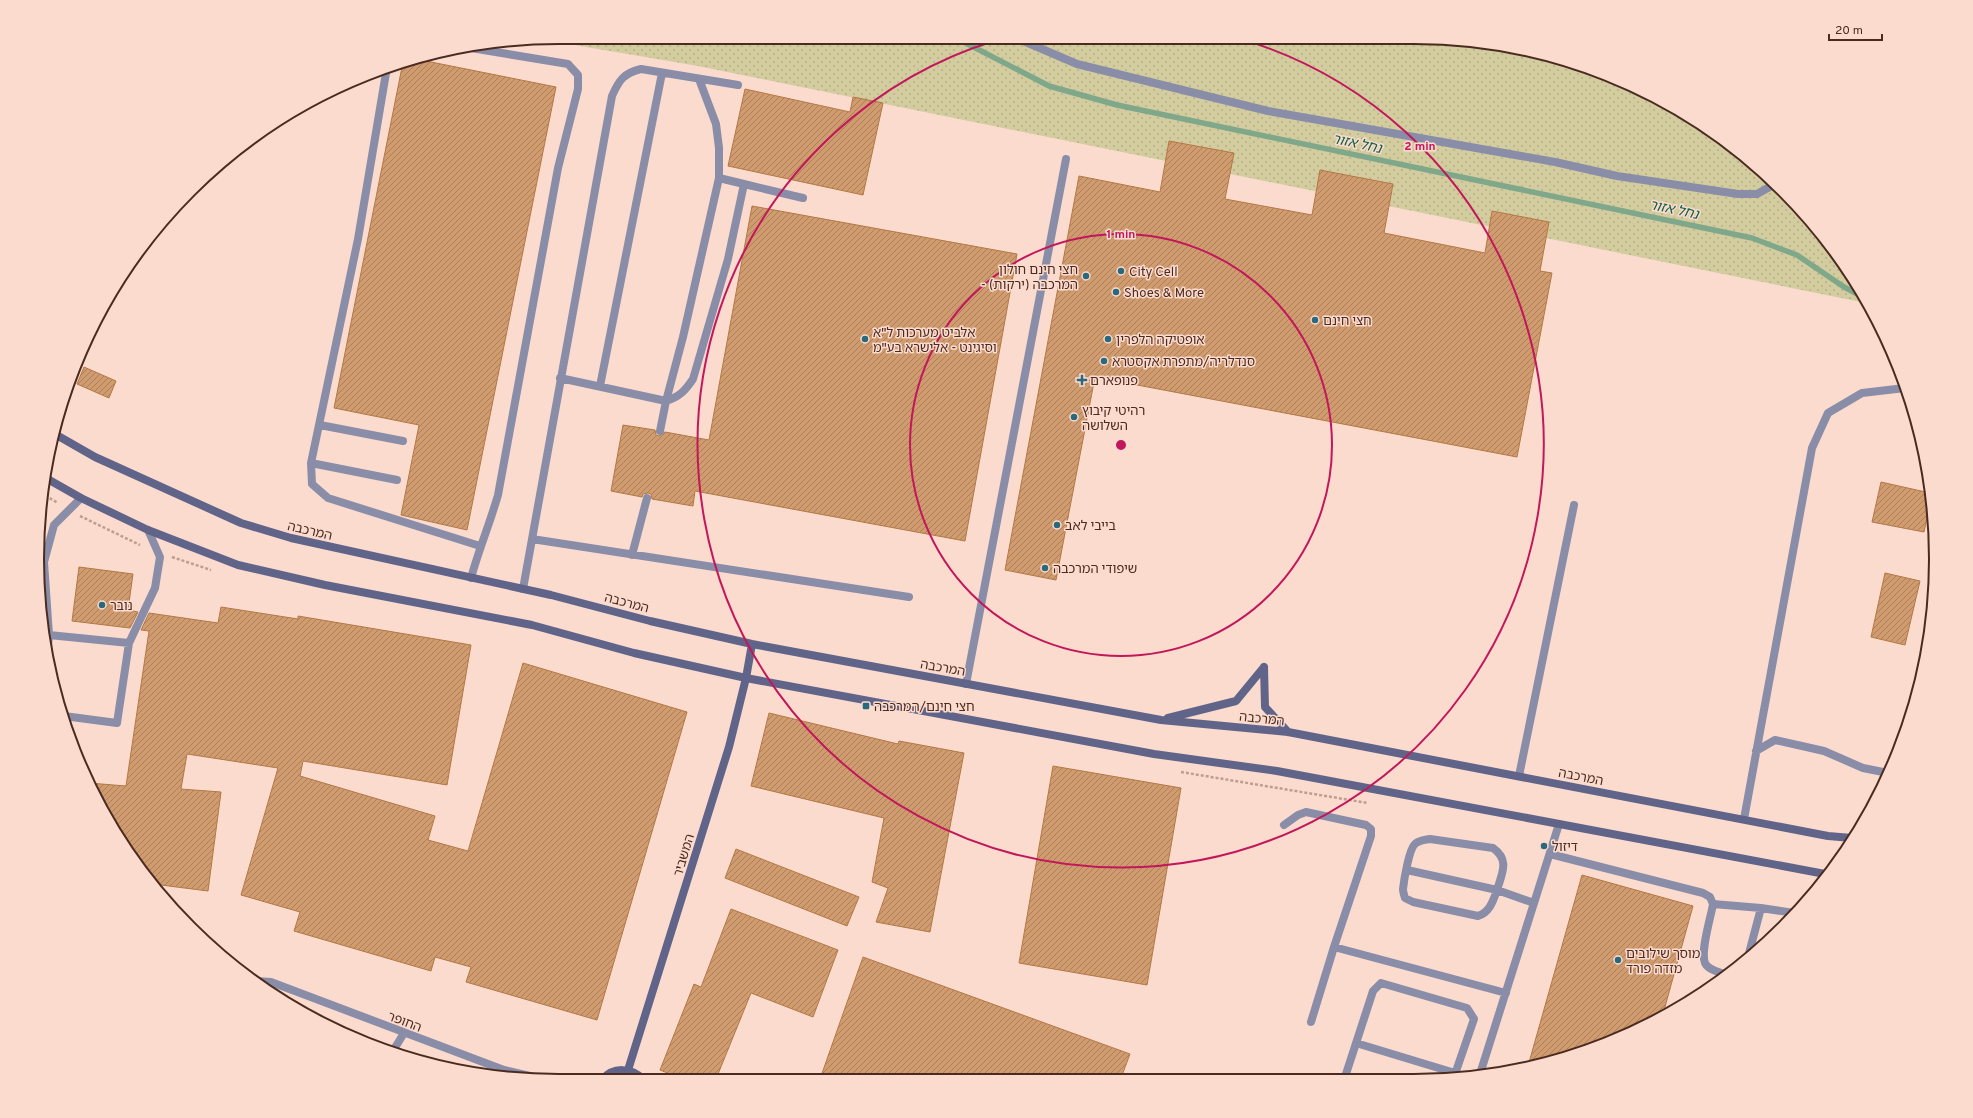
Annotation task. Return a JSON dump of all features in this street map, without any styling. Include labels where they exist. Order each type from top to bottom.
[{"type":"street","points":[[1030,44],[1077,64],[1268,111],[1555,162],[1617,176],[1738,194],[1757,194],[1770,187]]},
{"type":"street","points":[[471,578],[480,546],[490,523],[498,495],[558,168],[578,89],[578,75],[568,64],[482,50]]},
{"type":"street","points":[[523,589],[612,96],[617,84],[628,72],[641,69],[738,85]]},
{"type":"street","points":[[600,386],[662,73]]},
{"type":"street","points":[[386,74],[358,239],[311,463],[312,484],[328,498],[480,546]]},
{"type":"street","points":[[660,431],[719,178],[716,124],[699,78]]},
{"type":"street","points":[[966,684],[1066,158]]},
{"type":"street","points":[[719,178],[803,198]]},
{"type":"street","points":[[560,378],[666,401],[676,398],[685,391],[693,379],[728,259],[744,184]]},
{"type":"street","points":[[1744,819],[1812,448],[1828,413],[1862,393],[1900,389]]},
{"type":"street","points":[[320,425],[403,441]]},
{"type":"street","name":"המרכבה","points":[[59,437],[95,457],[241,523],[291,538],[523,589],[752,644],[1161,720],[1288,732],[1828,836],[1847,838]]},
{"type":"street","points":[[311,463],[397,480]]},
{"type":"street","points":[[50,480],[81,498],[148,530],[238,565],[326,585],[532,625],[634,653],[746,678],[1154,754],[1277,771],[1823,874]]},
{"type":"street","points":[[44,562],[54,525],[81,498]]},
{"type":"street","points":[[632,555],[647,498]]},
{"type":"street","points":[[1519,776],[1574,505]]},
{"type":"street","points":[[69,717],[117,723],[129,643],[155,588],[160,557],[148,530]]},
{"type":"street","points":[[532,539],[909,597]]},
{"type":"street","points":[[44,564],[49,629]]},
{"type":"street","points":[[50,635],[129,643]]},
{"type":"street","name":"המשביר","points":[[628,1070],[729,747],[746,678],[752,644]]},
{"type":"street","points":[[1161,720],[1236,701],[1264,667],[1265,707],[1288,732]]},
{"type":"street","points":[[1756,751],[1775,740],[1824,750],[1863,768],[1883,771]]},
{"type":"street","points":[[1284,825],[1298,815],[1306,812],[1366,825],[1372,829],[1372,836],[1334,947],[1311,1022]]},
{"type":"street","points":[[1481,1070],[1559,824]]},
{"type":"street","points":[[1430,839],[1493,848],[1500,852],[1504,866],[1497,890],[1489,909],[1485,913],[1478,916],[1413,902],[1405,898],[1403,891],[1412,848],[1416,843],[1422,840],[1430,839]]},
{"type":"street","points":[[1550,854],[1703,893],[1710,897],[1713,904],[1704,955],[1705,964],[1721,973]]},
{"type":"street","points":[[1407,870],[1497,890],[1534,903]]},
{"type":"street","points":[[1713,904],[1762,908],[1788,912]]},
{"type":"street","points":[[1750,949],[1762,908]]},
{"type":"street","points":[[1334,947],[1506,993]]},
{"type":"street","points":[[1346,1074],[1373,991],[1381,983],[1467,1008],[1474,1020],[1456,1072]]},
{"type":"street","name":"החופר","points":[[272,987],[512,1072]]},
{"type":"street","points":[[395,1048],[404,1033]]},
{"type":"street","points":[[1356,1042],[1449,1073]]},
{"type":"street","points":[[610,1074],[612,1072],[628,1070],[637,1074]]},
{"type":"shaded area","points":[[569,44],[1414,44],[1481,48],[1514,54],[1580,71],[1611,83],[1672,113],[1728,150],[1754,172],[1801,219],[1823,245],[1860,302],[698,66]]},
{"type":"building","points":[[428,61],[556,87],[467,530],[401,515],[419,425],[334,408],[402,69]]},
{"type":"building","points":[[745,89],[850,112],[853,97],[883,103],[863,195],[728,166]]},
{"type":"building","points":[[1169,141],[1234,153],[1225,199],[1312,215],[1320,170],[1393,184],[1384,233],[1485,253],[1492,211],[1549,222],[1540,271],[1552,273],[1517,457],[1095,377],[1056,580],[1005,570],[1079,176],[1160,192]]},
{"type":"building","name":"אלביט מערכות ל\"א וסיגינט - אלישרא בע\"מ","points":[[752,206],[1017,254],[965,541],[695,491],[693,506],[652,499],[651,494],[648,493],[643,494],[642,497],[611,491],[623,425],[655,430],[656,435],[659,436],[665,432],[709,440]]},
{"type":"building","points":[[84,367],[116,381],[109,398],[77,384]]},
{"type":"building","points":[[1881,482],[1925,492],[1927,517],[1924,532],[1872,522]]},
{"type":"building","points":[[79,567],[133,574],[128,610],[138,612],[130,628],[72,621]]},
{"type":"building","points":[[1885,573],[1920,581],[1905,645],[1871,637]]},
{"type":"building","points":[[221,607],[298,619],[298,616],[471,645],[447,785],[303,761],[300,776],[435,816],[428,840],[468,851],[523,663],[687,712],[597,1020],[466,982],[471,967],[435,957],[431,971],[294,931],[300,912],[241,895],[278,768],[187,754],[181,789],[221,792],[208,891],[160,885],[131,845],[95,784],[126,786],[149,631],[141,630],[149,613],[218,623]]},
{"type":"building","points":[[769,713],[898,744],[899,741],[964,753],[930,932],[876,922],[888,888],[872,882],[884,818],[751,786]]},
{"type":"building","points":[[1053,766],[1181,788],[1147,985],[1019,963]]},
{"type":"building","points":[[736,849],[859,897],[847,926],[725,878]]},
{"type":"building","name":"מוסך שילובים מזדה פורד","points":[[1582,875],[1693,906],[1664,1009],[1611,1035],[1580,1047],[1530,1060]]},
{"type":"building","points":[[731,909],[838,950],[813,1017],[751,993],[718,1074],[670,1074],[660,1070],[694,984],[701,987]]},
{"type":"building","points":[[863,957],[1130,1054],[1122,1074],[822,1074]]},
{"type":"waterway","name":"נחל אזור","points":[[968,44],[1049,86],[1117,105],[1752,238],[1797,255],[1854,292]]},
{"type":"place","name":"City Cell","points":[[1121,271]]},
{"type":"place","name":"חצי חינם חולון - המרכבה (ירקות)","points":[[1086,276]]},
{"type":"place","name":"Shoes & More","points":[[1116,292]]},
{"type":"place","name":"חצי חינם","points":[[1315,320]]},
{"type":"place","name":"אלביט מערכות ל\"א וסיגינט - אלישרא בע\"מ","points":[[865,339]]},
{"type":"place","name":"אופטיקה הלפרין","points":[[1108,339]]},
{"type":"place","name":"סנדלריה/מתפרת אקסטרא","points":[[1104,361]]},
{"type":"place","name":"פנופארם","points":[[1082,380]]},
{"type":"place","name":"רהיטי קיבוץ השלושה","points":[[1074,417]]},
{"type":"place","name":"בייבי לאב","points":[[1057,525]]},
{"type":"place","name":"שיפודי המרכבה","points":[[1045,568]]},
{"type":"place","name":"נובר","points":[[102,605]]},
{"type":"place","name":"חצי חינם/המרכבה","points":[[866,706]]},
{"type":"place","name":"דיזול","points":[[1544,846]]},
{"type":"place","name":"מוסך שילובים מזדה פורד","points":[[1618,960]]}]
